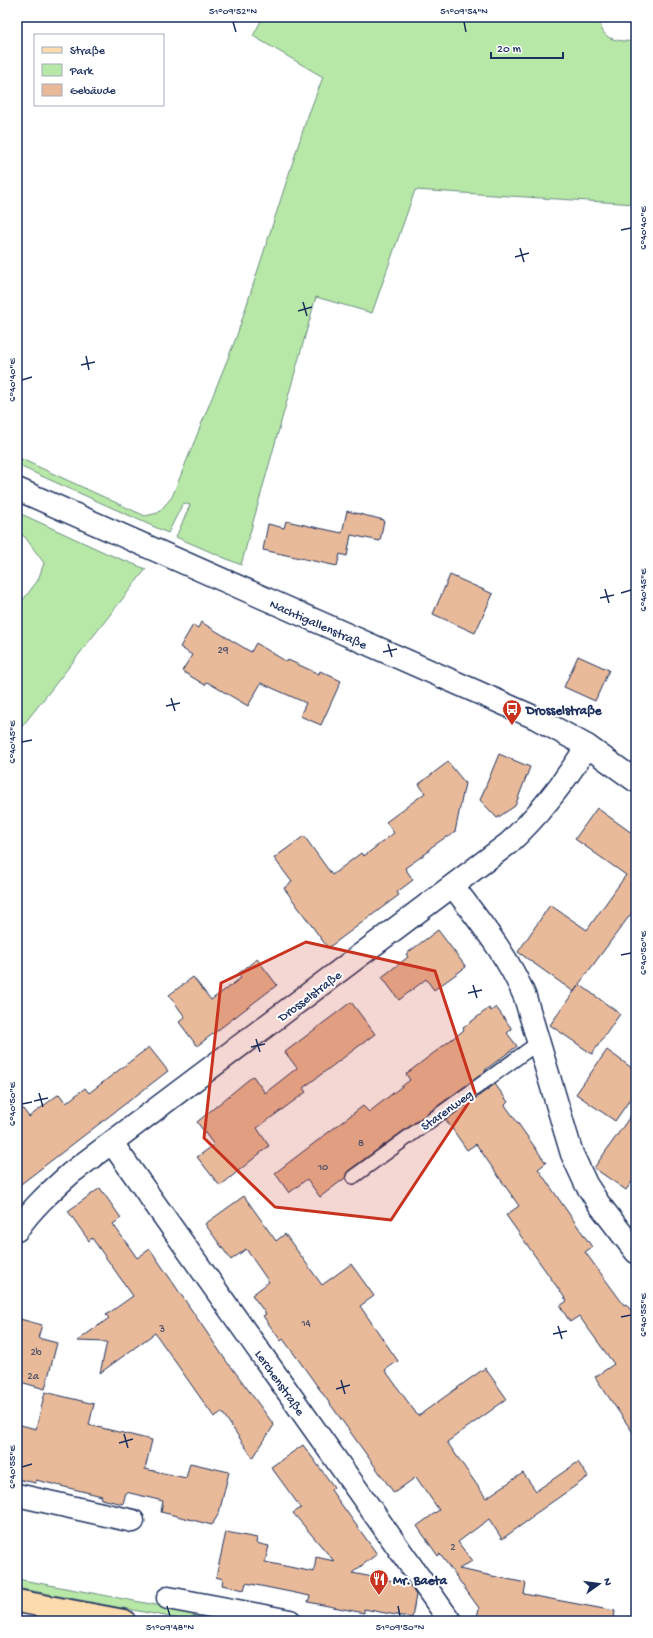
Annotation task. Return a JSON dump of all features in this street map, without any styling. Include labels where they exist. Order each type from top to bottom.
[{"type":"main road","points":[[17,1601],[124,1621]]},
{"type":"street","name":"Nachtigallenstraße","points":[[17,489],[536,718],[587,746],[636,781]]},
{"type":"street","name":"Drosselstraße","points":[[17,1230],[26,1216],[46,1194],[112,1142],[509,843],[525,828],[567,778],[587,746]]},
{"type":"street","points":[[453,886],[492,938],[514,973],[525,997],[574,1159],[586,1184],[599,1204],[632,1242]]},
{"type":"street","name":"Lerchenstraße","points":[[112,1142],[450,1621]]},
{"type":"street","points":[[17,1495],[133,1521]]},
{"type":"street","points":[[168,1598],[290,1621]]},
{"type":"lane","name":"Starenweg","points":[[353,1177],[539,1042]]},
{"type":"highlighted area","points":[[306,942],[435,971],[475,1093],[391,1220],[275,1207],[204,1138],[221,983]]},
{"type":"green space","points":[[263,17],[600,17],[603,31],[610,38],[636,42],[636,204],[415,190],[372,313],[316,297],[241,565],[176,537],[190,505],[183,503],[168,533],[17,465],[17,457],[145,516],[158,513],[172,497],[236,338],[306,121],[323,77],[253,36]]},
{"type":"green space","points":[[17,512],[108,554],[146,569],[17,733],[17,608],[38,580],[44,563],[25,537],[17,532]]},
{"type":"green space","points":[[17,1579],[156,1605],[167,1603],[234,1621],[191,1621],[17,1588]]},
{"type":"building","points":[[347,511],[384,520],[380,541],[351,535],[347,556],[340,554],[337,566],[263,550],[268,524],[284,528],[286,521],[342,533]]},
{"type":"building","points":[[450,575],[493,594],[475,633],[433,614]]},
{"type":"building","points":[[201,622],[251,652],[256,643],[287,662],[288,660],[319,674],[320,671],[341,681],[321,725],[300,716],[306,703],[261,683],[248,706],[207,682],[205,685],[182,671],[192,655],[180,647],[193,625],[198,628]]},
{"type":"building","points":[[578,656],[609,670],[595,701],[564,687]]},
{"type":"building","points":[[499,754],[530,767],[515,806],[497,818],[480,800]]},
{"type":"building","points":[[448,762],[465,783],[455,832],[430,848],[428,852],[405,868],[413,880],[397,892],[399,895],[328,948],[284,888],[292,882],[274,858],[304,836],[332,875],[361,853],[364,856],[394,833],[386,822],[425,793],[419,784]]},
{"type":"building","points":[[597,808],[636,836],[636,907],[579,984],[620,1014],[592,1054],[550,1025],[574,992],[518,952],[550,905],[587,930],[626,875],[575,839]]},
{"type":"building","points":[[438,930],[466,967],[434,990],[426,979],[399,1000],[382,977],[408,957],[406,954]]},
{"type":"building","points":[[257,959],[277,985],[197,1046],[179,1022],[185,1017],[169,995],[193,977],[211,1000],[241,978],[238,974]]},
{"type":"building","points":[[351,1002],[375,1034],[303,1088],[306,1092],[257,1128],[269,1146],[220,1186],[197,1157],[214,1145],[197,1122],[253,1076],[265,1093],[297,1068],[285,1052]]},
{"type":"building","points":[[496,1007],[512,1029],[507,1033],[517,1046],[485,1070],[486,1071],[348,1171],[345,1178],[320,1197],[307,1179],[289,1193],[275,1173],[363,1106],[369,1112],[410,1080],[406,1074],[464,1030],[463,1028],[489,1008],[491,1011]]},
{"type":"building","points":[[149,1047],[168,1071],[17,1187],[17,1101],[29,1117],[59,1094],[66,1103],[85,1088],[89,1093]]},
{"type":"building","points":[[607,1050],[636,1071],[636,1091],[615,1121],[576,1094]]},
{"type":"building","points":[[495,1084],[508,1102],[505,1105],[546,1163],[538,1169],[592,1247],[585,1252],[624,1305],[626,1304],[636,1317],[636,1437],[595,1377],[614,1364],[579,1316],[570,1322],[560,1306],[567,1301],[506,1215],[519,1206],[476,1144],[467,1150],[446,1120]]},
{"type":"building","points":[[636,1108],[636,1176],[626,1190],[594,1168]]},
{"type":"building","points":[[100,1188],[121,1218],[113,1224],[137,1258],[150,1249],[229,1365],[274,1425],[253,1458],[222,1412],[214,1417],[155,1333],[100,1373],[107,1342],[77,1341],[109,1318],[106,1315],[133,1296],[92,1238],[89,1241],[68,1211]]},
{"type":"building","points":[[244,1196],[276,1241],[285,1234],[322,1285],[351,1264],[374,1296],[360,1306],[398,1361],[385,1370],[418,1416],[485,1368],[507,1399],[447,1442],[486,1498],[523,1473],[536,1491],[578,1462],[588,1477],[502,1539],[489,1519],[458,1542],[472,1561],[459,1569],[526,1583],[524,1594],[615,1611],[614,1621],[496,1621],[477,1617],[479,1608],[440,1554],[438,1556],[417,1526],[439,1510],[416,1477],[394,1493],[283,1339],[281,1341],[263,1316],[266,1314],[252,1295],[269,1282],[246,1249],[231,1260],[205,1224]]},
{"type":"building","points":[[20,1319],[42,1325],[38,1338],[57,1343],[45,1389],[17,1381],[17,1334]]},
{"type":"building","points":[[45,1392],[94,1404],[89,1425],[152,1440],[145,1469],[186,1478],[190,1463],[229,1472],[219,1513],[212,1525],[161,1512],[163,1501],[126,1492],[123,1504],[101,1499],[102,1496],[36,1480],[36,1483],[17,1479],[17,1424],[36,1429]]},
{"type":"building","points":[[303,1445],[334,1487],[331,1490],[377,1554],[352,1573],[409,1584],[416,1595],[412,1618],[364,1609],[364,1613],[308,1602],[310,1596],[246,1583],[244,1590],[222,1585],[223,1579],[216,1577],[226,1532],[257,1538],[256,1543],[269,1546],[265,1562],[314,1572],[316,1557],[334,1561],[293,1513],[301,1508],[271,1467]]},
{"type":"place","name":"Drosselstraße","points":[[512,726]]},
{"type":"place","name":"Mr. Baeta","points":[[379,1596]]}]
